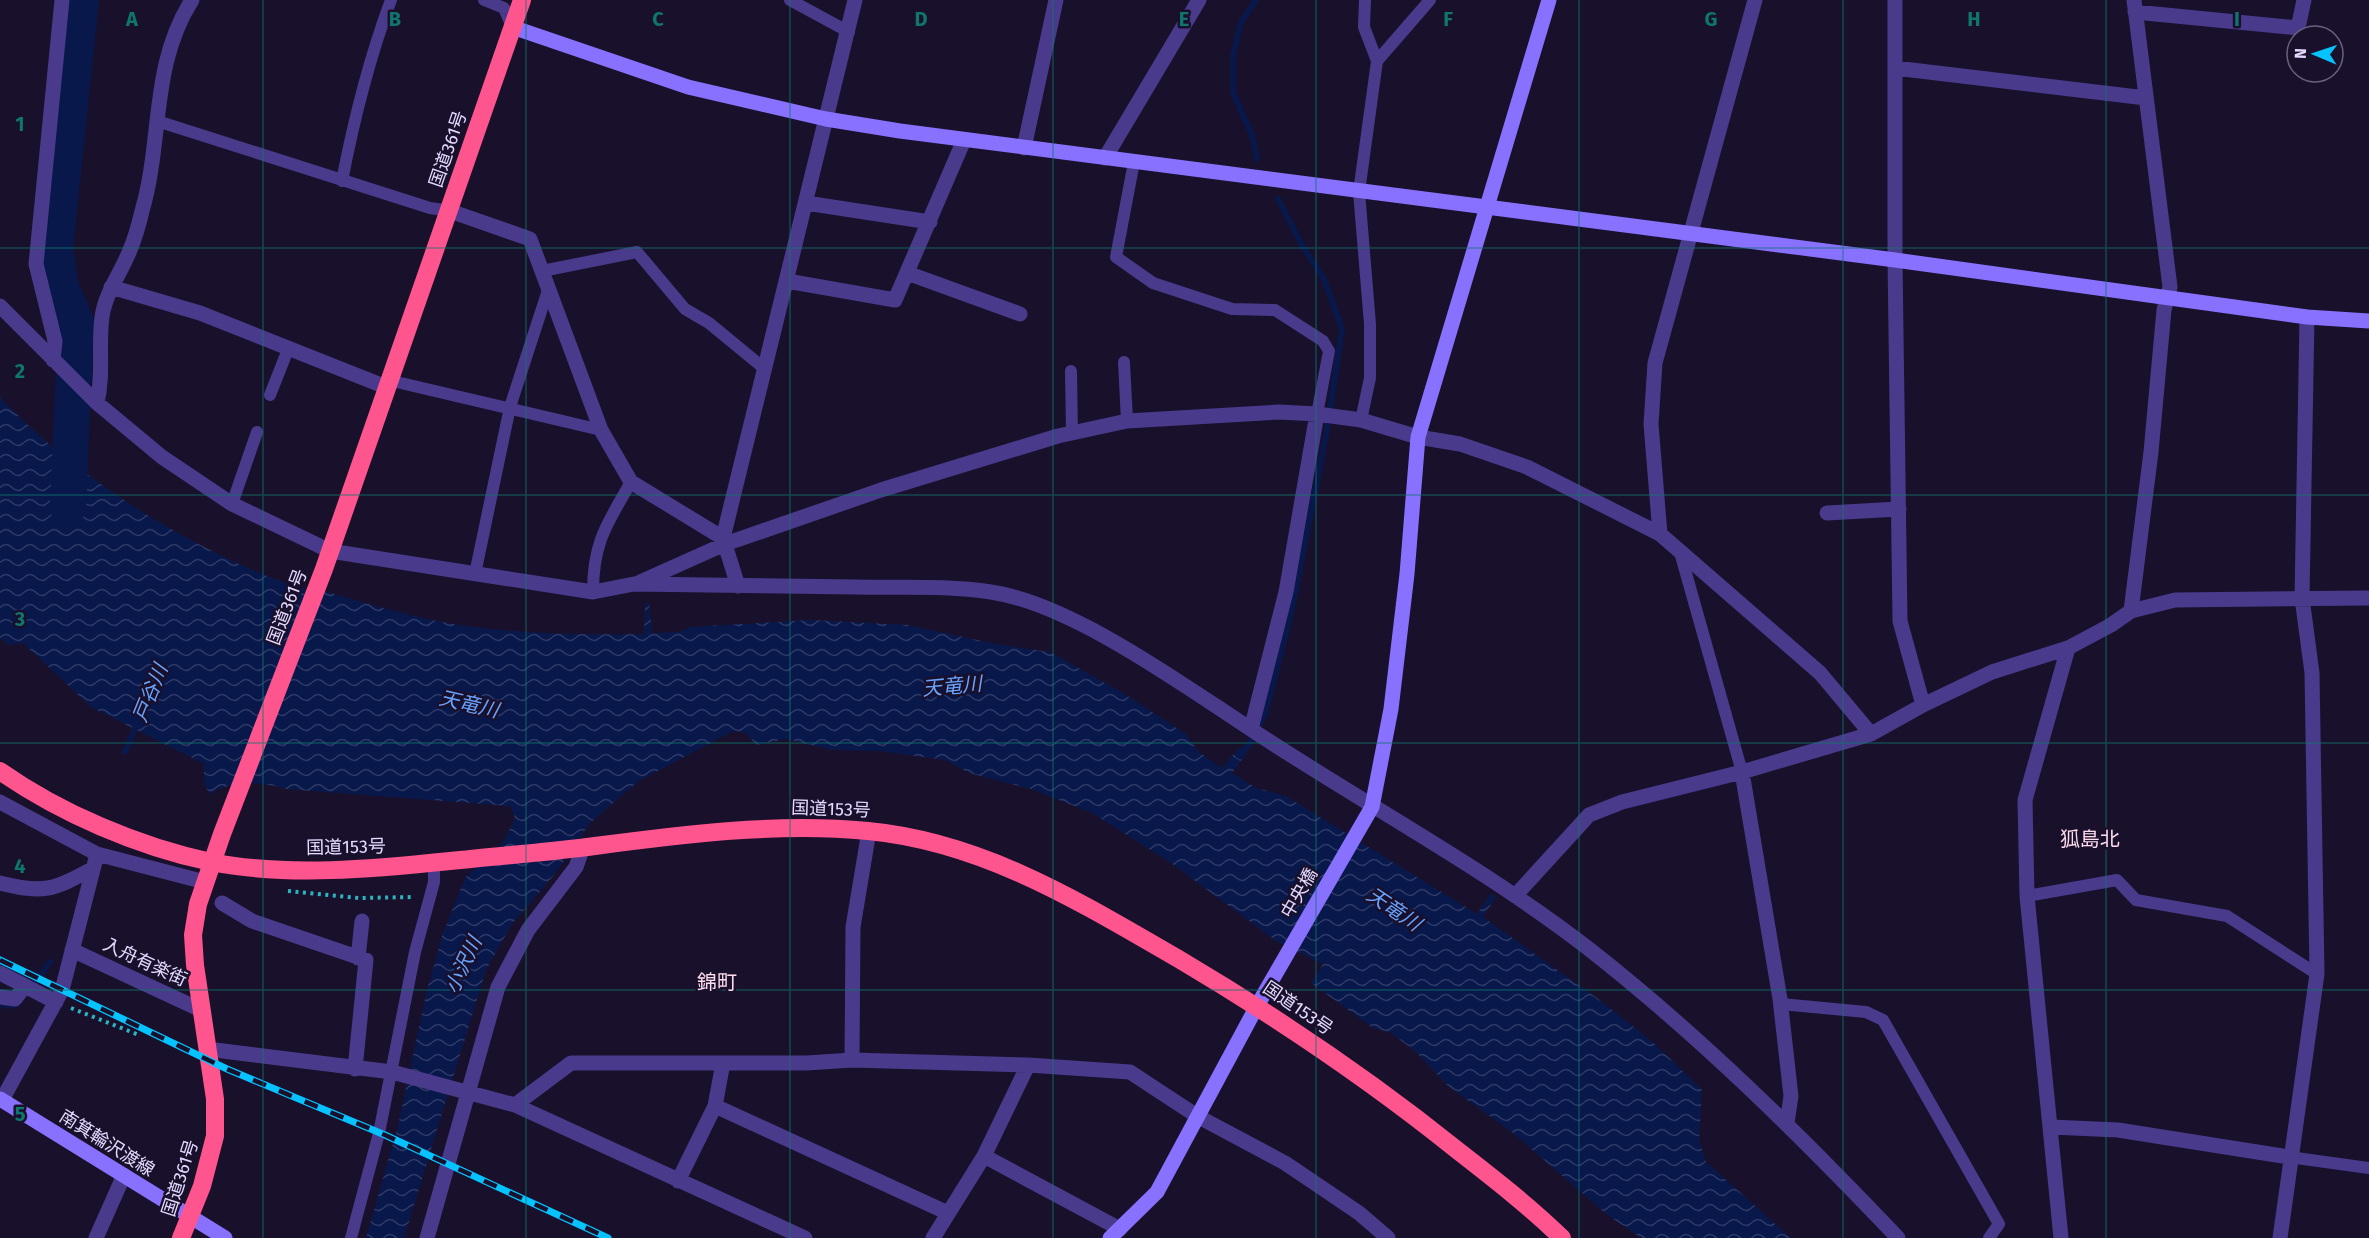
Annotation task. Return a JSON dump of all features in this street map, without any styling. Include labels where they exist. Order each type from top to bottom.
[{"type":"highway","name":"国道361号","points":[[181,1238],[202,1186],[215,1136],[215,1099],[201,1010],[193,935],[205,882],[324,569],[522,0]]},
{"type":"highway","name":"国道153号","points":[[0,771],[50,803],[116,832],[212,862],[276,868],[369,870],[641,839],[793,828],[869,831],[916,838],[957,848],[1027,875],[1067,894],[1261,999],[1393,1098],[1536,1213],[1562,1238]]},
{"type":"street","points":[[53,360],[55,341],[36,264],[62,0]]},
{"type":"street","points":[[97,403],[102,380],[102,317],[111,287],[130,250],[143,209],[152,166],[160,83],[168,46],[176,26],[192,0]]},
{"type":"street","points":[[738,586],[724,541],[855,0]]},
{"type":"street","points":[[1024,148],[1056,0]]},
{"type":"street","points":[[1105,158],[1199,0]]},
{"type":"street","name":"中央橋","points":[[1115,1234],[1157,1192],[1261,999],[1369,810],[1391,709],[1407,574],[1418,437],[1549,0]]},
{"type":"street","points":[[1660,534],[1651,424],[1654,363],[1755,0]]},
{"type":"street","points":[[1895,0],[1895,260],[1900,621],[1923,705]]},
{"type":"street","points":[[2131,611],[2151,452],[2164,310],[2170,287],[2135,6],[2298,28],[2304,0]]},
{"type":"street","points":[[512,27],[688,87],[826,119],[964,140],[1895,260],[2307,317],[2369,321]]},
{"type":"street","points":[[1895,68],[2146,98]]},
{"type":"street","points":[[787,281],[895,300],[964,140]]},
{"type":"street","points":[[806,203],[930,222]]},
{"type":"street","points":[[450,211],[530,239],[602,430],[631,482],[724,541]]},
{"type":"street","points":[[907,273],[1020,314]]},
{"type":"street","points":[[111,287],[200,313],[387,384]]},
{"type":"street","points":[[0,306],[97,403],[162,457],[232,504],[330,551],[593,592],[634,584],[917,588],[992,592],[1026,601],[1109,641],[1206,698],[1369,810],[1515,896],[1587,948],[1659,1007],[1787,1123],[1898,1238]]},
{"type":"street","points":[[2280,1238],[2289,1157],[2318,974],[2312,673],[2302,598],[2307,317]]},
{"type":"street","points":[[634,584],[724,541],[881,490],[1072,433],[1127,421],[1279,412],[1317,414],[1361,420],[1418,437],[1460,444],[1527,467],[1660,534],[1820,673],[1871,734]]},
{"type":"street","points":[[1251,729],[1286,592],[1317,414]]},
{"type":"street","points":[[1827,513],[1899,509]]},
{"type":"street","points":[[1515,896],[1589,815],[1622,802],[1742,772],[1871,734],[1923,705],[1992,672],[2068,648],[2111,625],[2131,611],[2175,600],[2369,598]]},
{"type":"street","points":[[2061,1238],[2027,896],[2025,800],[2068,648]]},
{"type":"street","points":[[1742,772],[1781,1004],[1791,1096],[1787,1123]]},
{"type":"street","points":[[0,802],[97,854],[205,882]]},
{"type":"street","points":[[852,1060],[853,927],[869,831]]},
{"type":"street","points":[[430,1236],[464,1090],[498,987],[528,930],[576,867],[574,848]]},
{"type":"street","points":[[1,1100],[62,990],[97,854]]},
{"type":"street","points":[[0,884],[28,890],[47,890],[92,869]]},
{"type":"street","points":[[222,903],[252,921],[366,960],[355,1069]]},
{"type":"street","points":[[358,958],[362,921]]},
{"type":"street","name":"入舟有楽街","points":[[72,950],[201,1010]]},
{"type":"street","points":[[0,974],[56,1002]]},
{"type":"street","points":[[0,998],[15,999],[29,988]]},
{"type":"street","points":[[207,1049],[394,1073],[464,1090],[499,1103],[515,1105],[805,1238]]},
{"type":"street","points":[[515,1105],[571,1063],[852,1060],[1028,1065],[1130,1072],[1197,1116],[1285,1163],[1359,1213],[1388,1238]]},
{"type":"street","points":[[678,1181],[715,1106],[723,1063]]},
{"type":"street","points":[[933,1238],[984,1156],[1028,1065]]},
{"type":"street","name":"南箕輪沢渡線","points":[[1,1100],[225,1238]]},
{"type":"street","points":[[715,1106],[948,1213]]},
{"type":"street","points":[[2051,1127],[2118,1130],[2289,1157]]},
{"type":"street","points":[[984,1156],[1115,1234]]},
{"type":"street","points":[[96,1238],[124,1175]]},
{"type":"lane","points":[[342,181],[358,106],[376,39],[390,0]]},
{"type":"lane","points":[[484,0],[504,8],[512,27]]},
{"type":"lane","points":[[790,0],[849,32]]},
{"type":"lane","points":[[1361,420],[1370,378],[1370,324],[1359,192],[1377,61],[1364,27],[1365,0]]},
{"type":"lane","points":[[1377,61],[1430,0]]},
{"type":"lane","points":[[157,122],[430,208],[450,211]]},
{"type":"lane","points":[[1134,162],[1116,257],[1153,284],[1232,309],[1275,310],[1323,341],[1329,351],[1317,414]]},
{"type":"lane","points":[[542,271],[637,252],[685,309],[709,323],[765,369]]},
{"type":"lane","points":[[475,574],[510,407],[549,287]]},
{"type":"lane","points":[[270,394],[289,347]]},
{"type":"lane","points":[[1124,362],[1127,421]]},
{"type":"lane","points":[[1071,372],[1072,433]]},
{"type":"lane","points":[[387,384],[510,407],[602,430]]},
{"type":"lane","points":[[232,504],[257,432]]},
{"type":"lane","points":[[593,592],[593,564],[601,534],[631,482]]},
{"type":"lane","points":[[1680,552],[1742,772]]},
{"type":"lane","points":[[351,1238],[394,1073],[415,952],[439,862]]},
{"type":"lane","points":[[2027,896],[2116,880],[2136,900],[2227,916],[2318,974]]},
{"type":"lane","points":[[1781,1004],[1866,1012],[1883,1020],[1999,1224],[1989,1238]]},
{"type":"lane","points":[[2289,1157],[2369,1168]]},
{"type":"path","points":[[276,889],[362,898],[430,897]]},
{"type":"path","points":[[56,1002],[139,1035]]},
{"type":"water","points":[[0,397],[30,427],[98,482],[173,530],[252,570],[296,587],[331,593],[415,616],[508,631],[562,634],[644,634],[645,604],[649,602],[652,633],[680,632],[690,627],[811,620],[907,625],[996,644],[1050,652],[1123,693],[1186,734],[1199,752],[1222,768],[1239,748],[1246,754],[1232,773],[1256,788],[1286,796],[1477,914],[1491,893],[1496,897],[1483,917],[1597,998],[1654,1043],[1702,1090],[1699,1139],[1706,1162],[1791,1238],[1641,1238],[1605,1213],[1513,1133],[1449,1087],[1417,1053],[1391,1033],[1373,1028],[1311,983],[1323,964],[1276,941],[1171,863],[1092,813],[1031,789],[969,773],[945,760],[880,751],[832,750],[786,739],[756,745],[746,733],[733,731],[639,781],[590,823],[555,874],[512,924],[486,970],[404,1238],[366,1238],[398,1126],[426,994],[442,936],[465,878],[504,841],[515,818],[510,806],[286,789],[257,783],[228,786],[209,794],[204,782],[204,764],[91,707],[23,643],[9,645],[0,638]]},
{"type":"waterway","points":[[68,508],[76,322],[61,287],[55,248],[81,0]]},
{"type":"waterway","points":[[1256,0],[1241,22],[1233,55],[1233,93],[1252,135],[1257,159]]},
{"type":"waterway","points":[[1239,756],[1250,743],[1265,714],[1291,614],[1327,430],[1342,329],[1324,279],[1303,247],[1278,199]]},
{"type":"waterway","name":"戸谷川","points":[[125,752],[138,722]]},
{"type":"waterway","name":"戸谷川","points":[[31,988],[50,962]]},
{"type":"waterway","name":"戸谷川","points":[[0,1004],[10,1006],[17,1004]]},
{"type":"railway","points":[[0,960],[227,1069],[385,1135],[608,1238]]},
{"type":"district","name":"狐島北","points":[[2090,839]]},
{"type":"district","name":"錦町","points":[[717,982]]},
{"type":"water label","name":"天竜川","points":[[952,686]]},
{"type":"water label","name":"天竜川","points":[[469,704]]},
{"type":"water label","name":"天竜川","points":[[1394,909]]},
{"type":"water label","name":"小沢川","points":[[463,965]]}]
